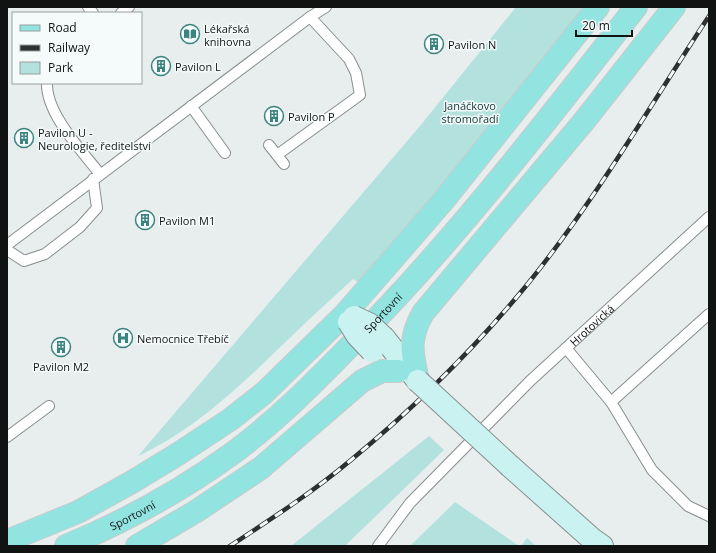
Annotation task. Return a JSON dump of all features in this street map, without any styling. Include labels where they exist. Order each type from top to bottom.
[{"type":"main road","points":[[7,540],[78,512],[178,454],[231,419],[264,393],[349,318],[598,7]]},
{"type":"main road","name":"Sportovní","points":[[66,546],[99,532],[165,495],[232,453],[274,420],[382,314],[416,276],[562,102],[636,7]]},
{"type":"main road","points":[[418,381],[413,353],[413,341],[414,329],[423,313],[585,120],[674,7]]},
{"type":"main road","points":[[349,318],[357,335],[378,345],[592,540],[602,546]]},
{"type":"main road","points":[[378,345],[386,364],[418,381]]},
{"type":"main road","points":[[137,546],[195,512],[261,468],[362,381],[382,371],[398,371]]},
{"type":"lane","points":[[7,245],[310,17],[326,7]]},
{"type":"lane","points":[[277,155],[360,95],[356,73],[349,59],[310,17]]},
{"type":"lane","points":[[7,250],[24,261],[45,254],[80,227],[97,208],[97,177],[59,119],[47,92],[47,84]]},
{"type":"lane","points":[[191,106],[225,153]]},
{"type":"lane","points":[[269,145],[284,164]]},
{"type":"lane","name":"Hrotovická","points":[[378,546],[410,502],[530,381],[709,217]]},
{"type":"lane","points":[[611,402],[709,314]]},
{"type":"lane","points":[[566,348],[611,402],[652,470],[688,506],[709,516]]},
{"type":"lane","points":[[7,438],[49,406]]},
{"type":"green space","name":"Janáčkovo stromořadí","points":[[516,7],[588,7],[490,134],[358,282],[353,279],[309,319],[259,368],[202,417],[160,445],[138,456],[420,126]]},
{"type":"green space","points":[[429,436],[444,450],[345,546],[291,546]]},
{"type":"green space","points":[[455,502],[519,546],[410,546]]},
{"type":"green space","points":[[527,538],[536,546],[521,546]]},
{"type":"railway","points":[[230,546],[337,472],[398,420],[443,377],[486,332],[526,286],[575,221],[621,153],[709,16]]},
{"type":"place","name":"Lékařská knihovna","points":[[190,34]]},
{"type":"place","name":"Pavilon N","points":[[434,44]]},
{"type":"place","name":"Pavilon L","points":[[161,66]]},
{"type":"place","name":"Pavilon P","points":[[274,116]]},
{"type":"place","name":"Pavilon U - Neurologie, ředitelství","points":[[24,138]]},
{"type":"place","name":"Pavilon M1","points":[[145,220]]},
{"type":"place","name":"Nemocnice Třebíč","points":[[123,338]]},
{"type":"place","name":"Pavilon M2","points":[[61,347]]}]
